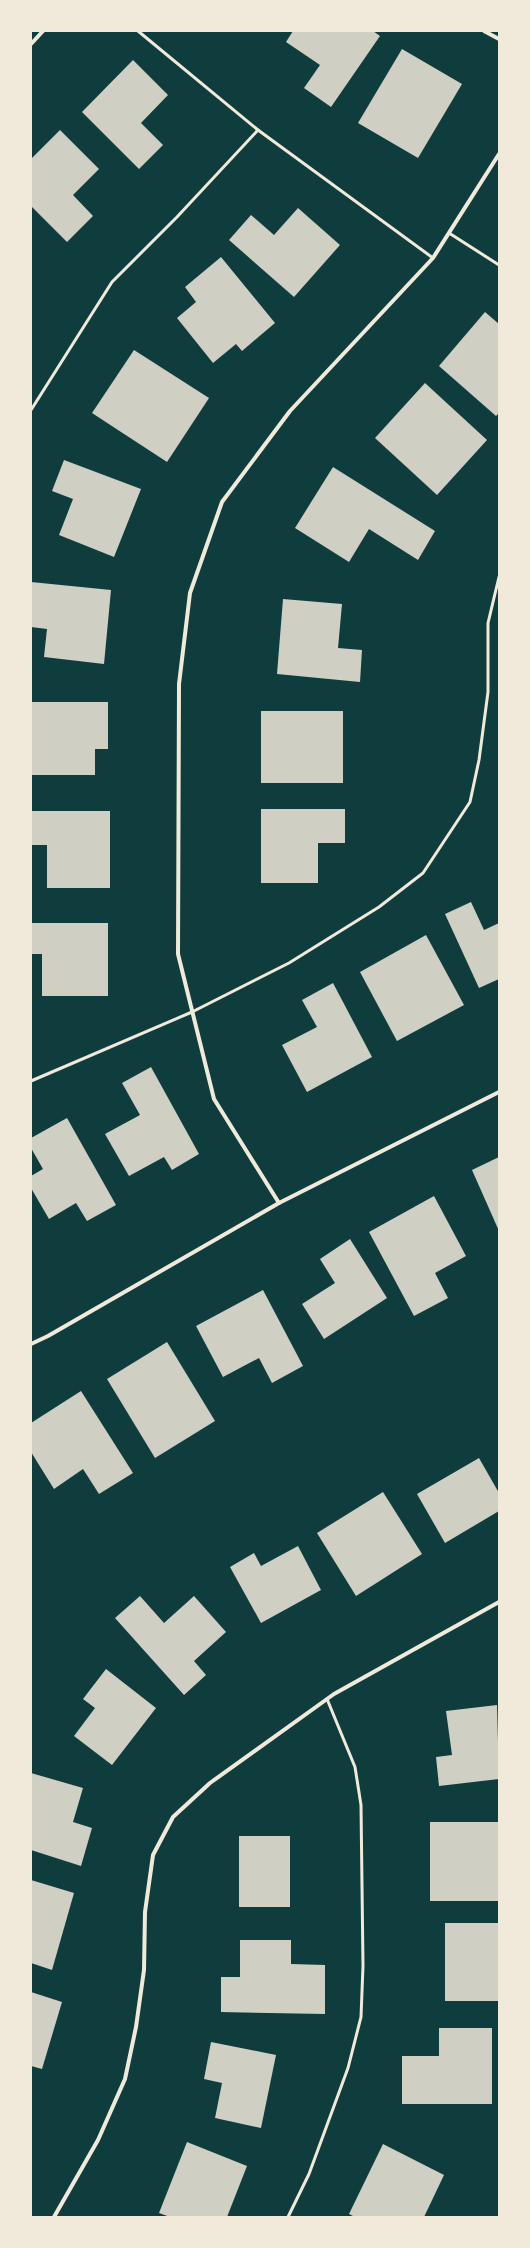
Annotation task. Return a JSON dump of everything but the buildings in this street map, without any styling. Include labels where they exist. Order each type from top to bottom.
[{"type":"street","points":[[31,44],[43,31]]},
{"type":"street","points":[[484,31],[499,39]]},
{"type":"street","points":[[279,1203],[214,1099],[178,954],[179,684],[190,593],[222,502],[290,411],[432,258],[499,154]]},
{"type":"street","points":[[31,1344],[48,1336],[279,1203],[499,1092]]},
{"type":"street","points":[[54,2217],[98,2140],[125,2079],[136,2027],[144,1970],[146,1912],[153,1855],[173,1817],[210,1783],[327,1699],[499,1602]]},
{"type":"lane","points":[[138,31],[258,130],[432,258]]},
{"type":"lane","points":[[31,410],[112,282],[177,217],[258,130]]},
{"type":"lane","points":[[449,233],[499,265]]},
{"type":"lane","points":[[31,1082],[192,1012],[289,963],[379,907],[423,873],[470,802],[479,760],[488,692],[488,623],[499,578]]},
{"type":"lane","points":[[288,2217],[309,2174],[348,2068],[361,2017],[363,1966],[361,1805],[355,1767],[327,1699]]}]
